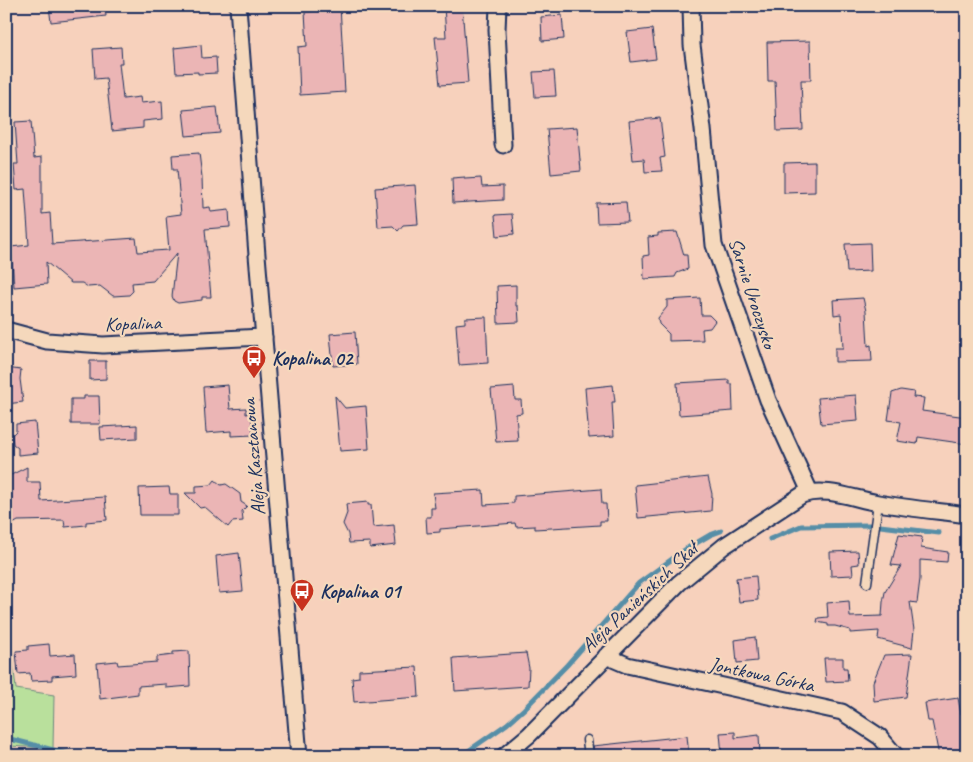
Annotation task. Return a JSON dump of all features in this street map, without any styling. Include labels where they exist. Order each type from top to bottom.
[{"type":"street","name":"Aleja Kasztanowa","points":[[238,6],[298,756]]},
{"type":"street","points":[[498,6],[497,30],[503,145]]},
{"type":"street","name":"Sarnie Uroczysko","points":[[691,6],[692,45],[703,129],[714,245],[768,400],[810,492]]},
{"type":"street","name":"Kopalina","points":[[6,330],[47,341],[103,345],[264,336]]},
{"type":"street","points":[[810,492],[822,492],[878,503],[967,515]]},
{"type":"street","name":"Aleja Panieńskich Skał","points":[[504,756],[529,735],[679,583],[724,546],[802,495],[810,492]]},
{"type":"street","name":"Jontkowa Górka","points":[[606,656],[626,665],[842,712],[880,737],[896,756]]},
{"type":"lane","points":[[866,583],[878,503]]},
{"type":"lane","points":[[587,740],[588,756]]},
{"type":"green space","points":[[6,634],[10,634],[16,689],[54,695],[53,748],[6,746]]},
{"type":"building","points":[[49,6],[105,6],[106,16],[51,22]]},
{"type":"building","points":[[321,6],[340,6],[345,92],[300,95],[298,47],[307,46],[305,12],[322,11]]},
{"type":"building","points":[[444,6],[462,6],[468,83],[440,85],[435,37],[446,37]]},
{"type":"building","points":[[562,15],[564,39],[542,41],[541,17]]},
{"type":"building","points":[[652,29],[656,59],[631,62],[627,32]]},
{"type":"building","points":[[810,41],[811,80],[801,80],[803,130],[777,131],[775,81],[768,81],[767,42]]},
{"type":"building","points":[[201,45],[202,58],[216,57],[217,73],[176,73],[174,48]]},
{"type":"building","points":[[121,47],[122,63],[119,63],[123,99],[140,97],[141,103],[162,101],[163,119],[143,121],[143,128],[112,131],[106,78],[95,79],[93,49]]},
{"type":"building","points":[[554,71],[556,96],[535,97],[533,72]]},
{"type":"building","points":[[217,107],[220,133],[186,136],[183,110]]},
{"type":"building","points":[[660,118],[665,157],[660,158],[662,171],[645,172],[644,159],[633,160],[629,121]]},
{"type":"building","points":[[31,121],[34,158],[42,157],[42,214],[50,213],[52,244],[136,238],[138,252],[169,250],[166,216],[181,214],[177,169],[173,169],[172,155],[199,153],[203,208],[210,207],[211,212],[229,210],[230,227],[205,229],[211,297],[202,297],[202,300],[178,303],[174,301],[172,296],[177,253],[153,281],[132,283],[133,291],[129,295],[113,296],[100,286],[88,287],[82,283],[71,283],[46,262],[47,284],[14,287],[11,247],[29,245],[25,189],[16,190],[14,164],[18,164],[15,122]]},
{"type":"building","points":[[577,127],[581,171],[551,174],[547,129]]},
{"type":"building","points":[[815,162],[815,192],[784,193],[784,163]]},
{"type":"building","points":[[465,177],[465,179],[481,178],[482,187],[503,186],[503,200],[453,203],[452,178]]},
{"type":"building","points":[[415,185],[418,224],[403,225],[398,231],[393,226],[378,227],[375,188]]},
{"type":"building","points":[[626,202],[628,222],[597,223],[596,203]]},
{"type":"building","points":[[512,214],[514,234],[497,236],[495,215]]},
{"type":"building","points":[[677,232],[684,255],[687,255],[688,269],[677,273],[675,277],[644,279],[643,256],[649,255],[648,237],[658,236],[658,233]]},
{"type":"building","points":[[870,243],[871,271],[847,272],[845,244]]},
{"type":"building","points":[[516,285],[516,306],[518,306],[519,322],[498,323],[497,286]]},
{"type":"building","points":[[700,298],[701,315],[709,315],[715,321],[710,328],[702,329],[703,340],[669,341],[669,334],[659,324],[658,318],[667,307],[667,300]]},
{"type":"building","points":[[863,298],[866,311],[868,346],[871,345],[872,361],[835,362],[835,348],[843,348],[841,314],[834,315],[833,300]]},
{"type":"building","points":[[486,317],[488,363],[459,365],[456,324],[465,323],[465,318]]},
{"type":"building","points":[[355,332],[357,364],[333,366],[330,334]]},
{"type":"building","points":[[90,361],[106,361],[106,379],[90,380]]},
{"type":"building","points":[[6,368],[21,370],[20,379],[23,402],[6,404]]},
{"type":"building","points":[[729,380],[729,384],[732,384],[733,411],[679,415],[677,383]]},
{"type":"building","points":[[228,385],[230,409],[246,408],[246,414],[251,413],[253,435],[231,436],[231,431],[206,433],[203,387]]},
{"type":"building","points":[[613,385],[615,402],[612,402],[614,436],[589,438],[585,388]]},
{"type":"building","points":[[514,387],[515,400],[521,400],[522,413],[516,414],[518,441],[496,442],[491,389]]},
{"type":"building","points":[[901,390],[914,392],[913,397],[924,398],[922,411],[967,417],[967,444],[918,437],[917,444],[897,441],[901,422],[888,420],[892,393]]},
{"type":"building","points":[[856,395],[858,421],[821,424],[818,398]]},
{"type":"building","points":[[84,396],[99,396],[100,424],[71,424],[71,399],[84,399]]},
{"type":"building","points":[[335,396],[345,408],[366,406],[369,449],[340,451]]},
{"type":"building","points":[[35,422],[38,453],[18,455],[18,448],[13,444],[12,435],[16,431],[16,424]]},
{"type":"building","points":[[137,425],[137,438],[101,440],[100,427]]},
{"type":"building","points":[[27,467],[27,482],[40,482],[41,501],[105,497],[107,520],[65,527],[64,520],[18,521],[6,528],[8,511],[7,480],[9,476]]},
{"type":"building","points":[[708,477],[712,494],[711,511],[638,518],[635,485]]},
{"type":"building","points":[[215,480],[221,485],[226,484],[240,494],[241,502],[247,506],[242,511],[243,521],[232,522],[228,527],[205,507],[200,508],[185,493],[196,493],[196,486],[211,485]]},
{"type":"building","points":[[169,487],[170,494],[178,494],[178,515],[140,515],[139,488]]},
{"type":"building","points":[[601,489],[602,504],[606,504],[607,521],[600,521],[600,525],[535,529],[535,526],[516,527],[515,523],[440,529],[440,532],[427,533],[426,517],[431,517],[431,508],[435,508],[433,493],[483,490],[484,505],[514,503],[514,496]]},
{"type":"building","points":[[368,502],[368,505],[371,505],[373,527],[394,525],[396,545],[370,548],[370,542],[349,543],[348,534],[343,524],[347,513],[346,504]]},
{"type":"building","points":[[899,534],[922,537],[921,548],[948,552],[947,562],[920,560],[917,603],[910,602],[914,630],[912,648],[878,639],[879,631],[850,633],[850,630],[817,622],[818,618],[828,617],[827,603],[849,601],[850,617],[882,616],[885,592],[901,566],[891,565]]},
{"type":"building","points":[[858,551],[859,564],[852,565],[853,575],[831,576],[830,552]]},
{"type":"building","points":[[239,553],[243,591],[219,593],[216,556]]},
{"type":"building","points":[[756,576],[758,600],[739,602],[736,578]]},
{"type":"building","points":[[755,637],[757,661],[737,663],[735,640]]},
{"type":"building","points":[[49,644],[50,656],[75,654],[76,674],[52,676],[52,680],[31,681],[30,673],[18,674],[16,651],[28,650],[28,646]]},
{"type":"building","points":[[189,651],[190,686],[166,688],[166,684],[138,686],[138,694],[100,699],[97,663],[117,661],[118,665],[157,662],[157,657],[173,655],[173,652]]},
{"type":"building","points":[[526,653],[529,668],[528,686],[455,691],[453,658]]},
{"type":"building","points":[[912,654],[906,697],[874,701],[873,682],[884,655]]},
{"type":"building","points":[[824,658],[843,658],[843,668],[847,668],[848,681],[826,682]]},
{"type":"building","points":[[417,667],[419,697],[354,702],[352,678],[359,677],[359,670]]},
{"type":"building","points":[[958,698],[961,714],[966,714],[967,756],[939,756],[932,721],[928,721],[925,703]]},
{"type":"building","points":[[735,732],[735,738],[759,735],[760,756],[722,755],[720,733]]},
{"type":"building","points":[[687,736],[689,756],[595,756],[593,746]]},
{"type":"waterway","points":[[770,539],[801,526],[870,525]]},
{"type":"waterway","points":[[880,526],[939,533]]},
{"type":"waterway","points":[[461,756],[507,724],[524,709],[567,665],[639,583],[686,549],[721,531]]},
{"type":"waterway","points":[[6,738],[77,756]]},
{"type":"place","name":"Kopalina 02","points":[[254,379]]},
{"type":"place","name":"Kopalina 01","points":[[302,612]]}]
